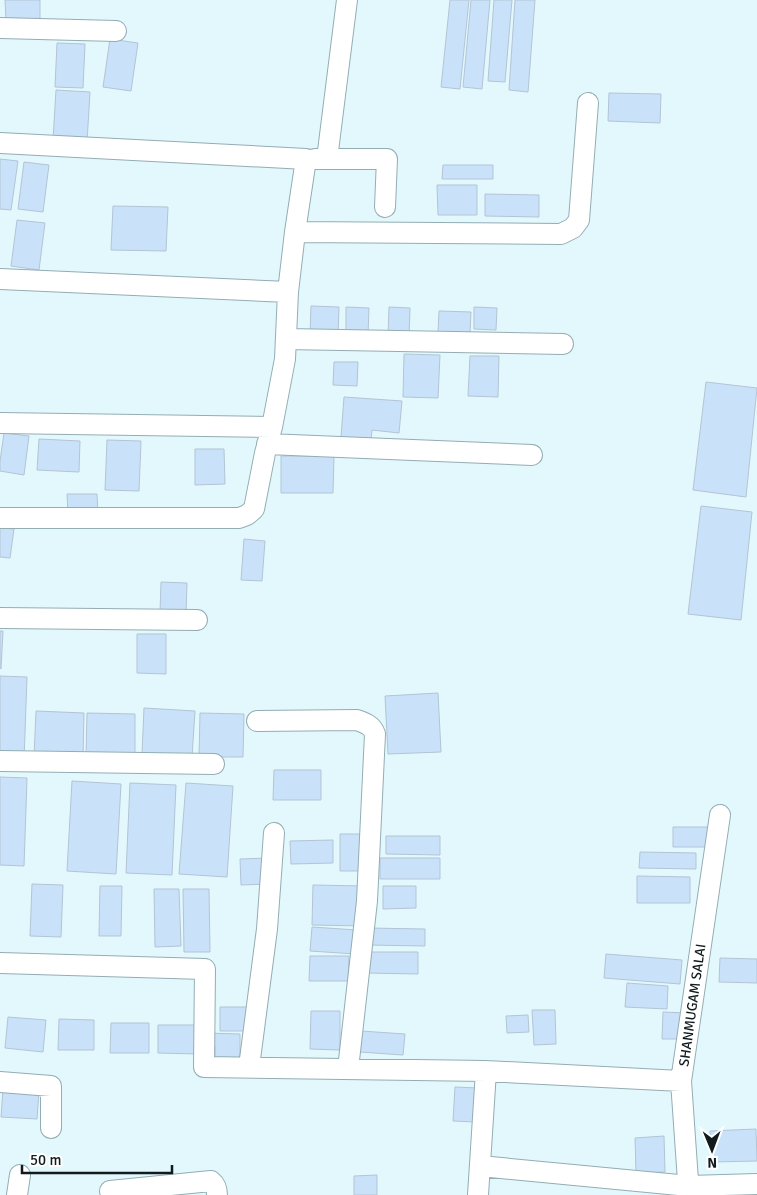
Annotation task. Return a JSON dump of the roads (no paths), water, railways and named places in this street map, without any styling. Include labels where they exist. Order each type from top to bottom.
[{"type":"street","points":[[327,159],[347,0]]},
{"type":"street","points":[[0,28],[116,31]]},
{"type":"street","points":[[295,232],[561,234],[573,228],[579,220],[588,103]]},
{"type":"street","points":[[0,143],[306,159],[387,159],[385,207]]},
{"type":"street","points":[[0,518],[239,518],[247,516],[254,509],[284,359],[288,292],[306,159]]},
{"type":"street","points":[[0,278],[288,292]]},
{"type":"street","points":[[286,338],[563,344]]},
{"type":"street","points":[[0,423],[270,435],[532,455]]},
{"type":"street","points":[[0,618],[197,620]]},
{"type":"street","points":[[257,721],[357,720],[369,725],[375,734],[367,901],[348,1069]]},
{"type":"street","points":[[0,760],[214,764]]},
{"type":"street","name":"SHANMUGAM SALAI","points":[[689,1190],[681,1081],[720,815]]},
{"type":"street","points":[[249,1067],[267,929],[274,833]]},
{"type":"street","points":[[0,963],[206,969],[204,1067],[486,1070],[681,1081]]},
{"type":"street","points":[[478,1195],[486,1070]]},
{"type":"street","points":[[0,1082],[51,1086],[51,1128]]},
{"type":"street","points":[[480,1166],[689,1190],[757,1184]]},
{"type":"street","points":[[110,1191],[211,1181],[215,1184],[218,1195]]}]
